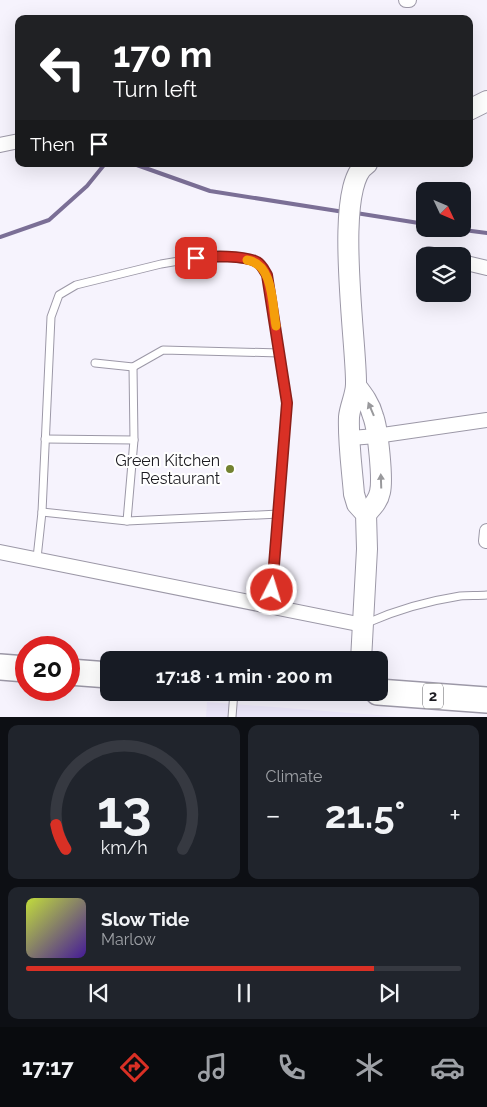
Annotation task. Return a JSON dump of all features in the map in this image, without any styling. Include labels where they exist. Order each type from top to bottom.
[{"type":"highway","points":[[0,667],[15,668]]},
{"type":"highway","points":[[80,673],[100,674]]},
{"type":"highway","name":"2","points":[[388,693],[487,700]]},
{"type":"street","points":[[473,108],[487,101]]},
{"type":"street","points":[[0,145],[15,142]]},
{"type":"street","points":[[362,651],[367,549],[366,514],[358,504],[354,494],[350,402],[356,386],[350,304],[349,222],[352,189],[357,174],[364,167]]},
{"type":"street","points":[[471,264],[487,268],[487,278]]},
{"type":"street","points":[[356,386],[368,402],[374,417],[381,491],[377,502],[366,514]]},
{"type":"street","points":[[351,438],[487,420]]},
{"type":"street","points":[[486,540],[487,530]]},
{"type":"street","points":[[0,552],[363,625]]},
{"type":"lane","points":[[37,558],[42,512],[51,317],[59,295],[76,285],[161,264],[214,255],[256,261],[263,267],[267,275],[287,403],[270,607]]},
{"type":"lane","points":[[95,363],[133,367],[163,350],[280,353]]},
{"type":"lane","points":[[126,521],[134,440],[133,367]]},
{"type":"lane","points":[[45,439],[134,440]]},
{"type":"lane","points":[[42,512],[126,521],[279,514]]},
{"type":"lane","points":[[363,625],[386,614],[414,606],[462,596],[487,595]]},
{"type":"lane","points":[[232,717],[233,701]]},
{"type":"shaded area","points":[[207,702],[402,717],[206,717]]},
{"type":"waterway","points":[[0,237],[49,220],[87,186],[102,167]]},
{"type":"waterway","points":[[142,167],[210,191],[344,212]]},
{"type":"waterway","points":[[356,213],[416,223]]},
{"type":"waterway","points":[[471,231],[487,233]]},
{"type":"slow traffic","points":[[247,260],[256,261],[263,267],[267,275],[276,326]]},
{"type":"place","name":"Green Kitchen Restaurant","points":[[230,469]]},
{"type":"route","points":[[196,258],[214,255],[256,261],[263,267],[267,275],[287,403],[272,590]]}]
